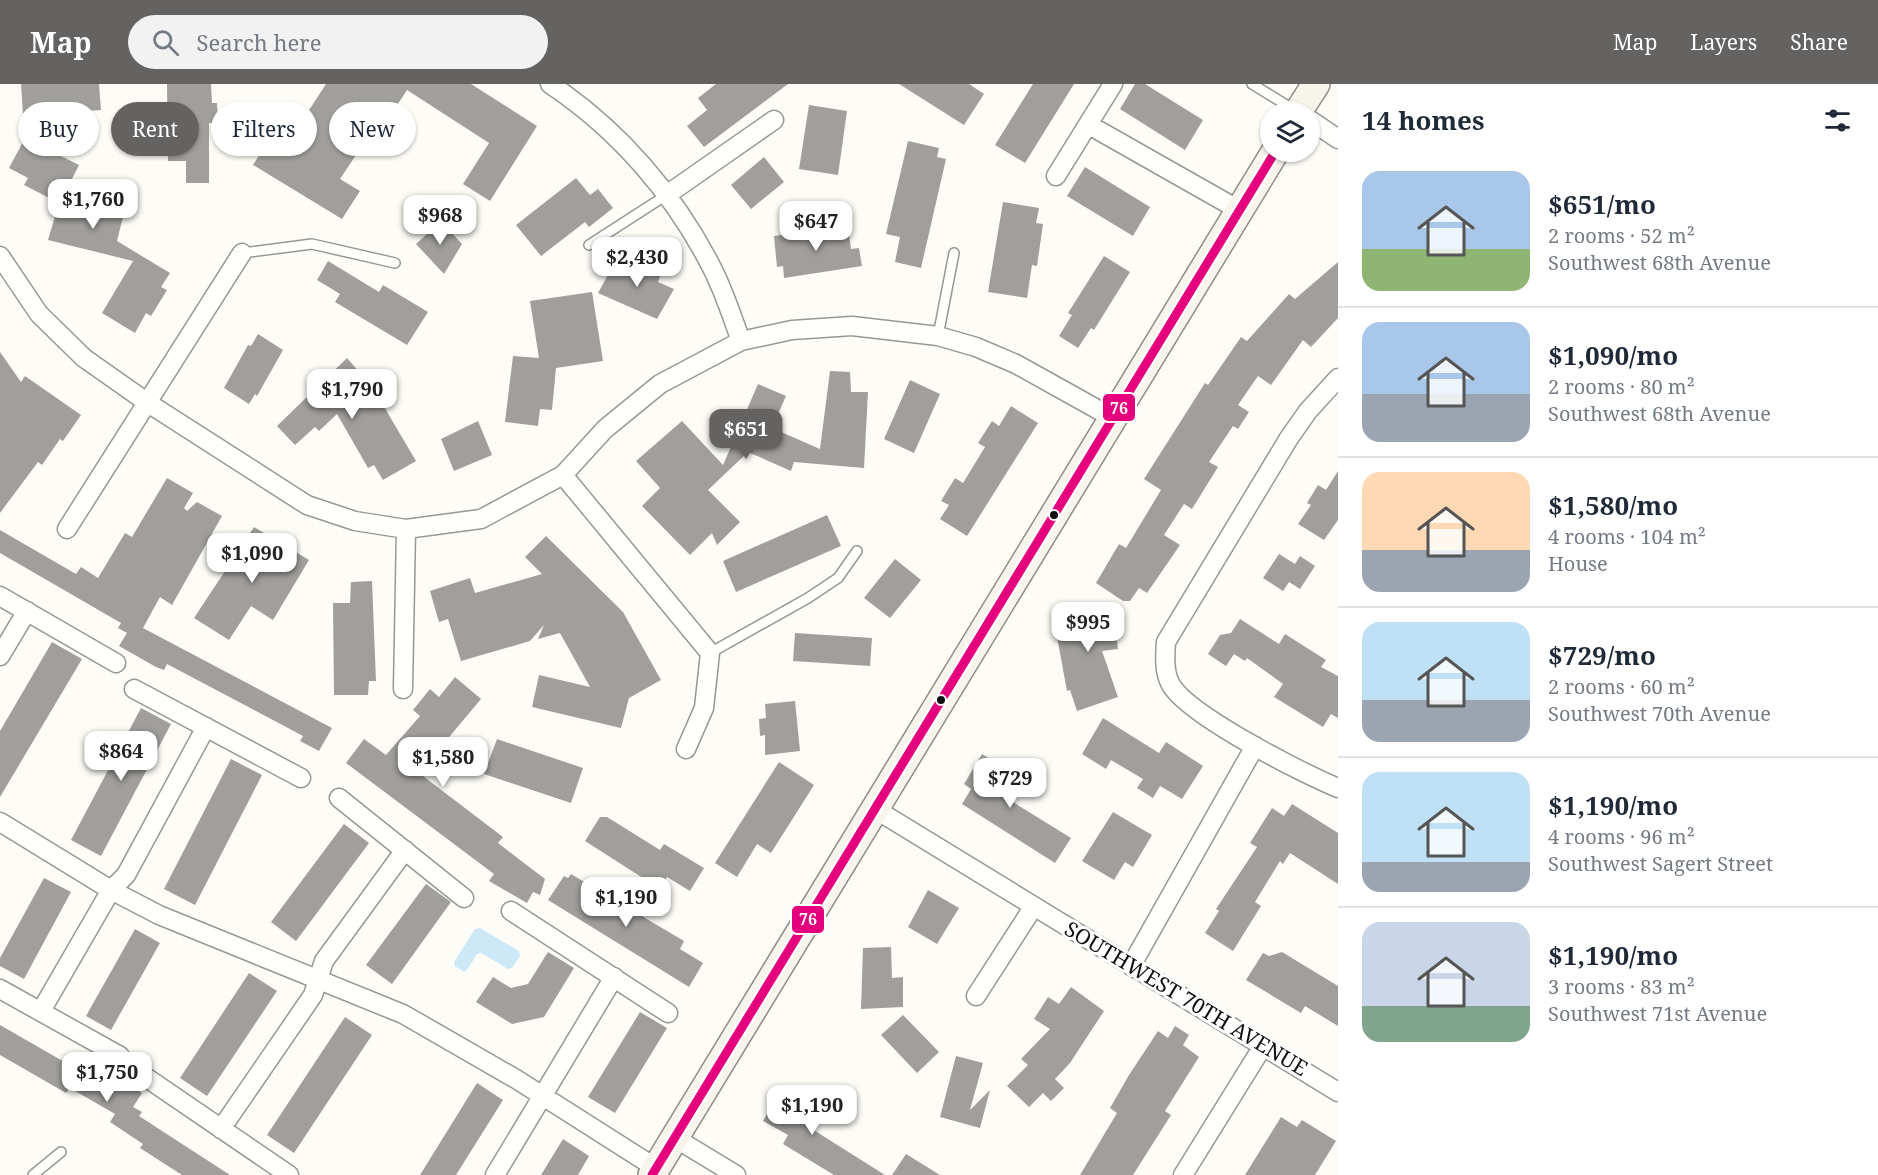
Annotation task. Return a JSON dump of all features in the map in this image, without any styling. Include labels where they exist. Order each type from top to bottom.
[{"type":"main road","points":[[1304,102],[1316,84]]},
{"type":"main road","points":[[654,1172],[1269,162]]},
{"type":"street","points":[[550,84],[571,98],[627,148],[668,194],[712,268],[741,340]]},
{"type":"street","points":[[1056,176],[1113,84]]},
{"type":"street","points":[[668,194],[774,120]]},
{"type":"street","points":[[1089,125],[1239,210]]},
{"type":"street","points":[[1320,127],[1338,139]]},
{"type":"street","points":[[67,529],[242,253]]},
{"type":"street","points":[[0,256],[39,314],[84,358],[148,403],[307,505],[355,521],[406,529],[481,519],[563,475],[605,429],[660,384],[741,340],[792,330],[852,326],[938,336],[976,347],[1016,364],[1113,418]]},
{"type":"street","points":[[1338,378],[1289,438],[1166,642],[1165,663],[1170,684],[1185,701],[1300,772],[1338,788]]},
{"type":"street","points":[[563,475],[710,653],[704,708],[686,749]]},
{"type":"street","points":[[404,689],[406,529]]},
{"type":"street","points":[[0,596],[116,663]]},
{"type":"street","points":[[0,656],[27,611]]},
{"type":"street","points":[[134,689],[301,778]]},
{"type":"street","points":[[40,1011],[111,890],[126,875],[206,727]]},
{"type":"street","points":[[1131,966],[1255,746]]},
{"type":"street","points":[[339,798],[464,898]]},
{"type":"street","name":"SOUTHWEST 70TH AVENUE","points":[[875,809],[1338,1092]]},
{"type":"street","points":[[0,822],[111,890],[159,915],[240,950],[319,978],[403,1014],[516,1079],[654,1172]]},
{"type":"street","points":[[221,1129],[313,995],[324,961],[405,850]]},
{"type":"street","points":[[976,996],[1034,906]]},
{"type":"street","points":[[511,911],[668,1013]]},
{"type":"street","points":[[495,1175],[614,977]]},
{"type":"street","points":[[0,989],[120,1056]]},
{"type":"street","points":[[1183,1175],[1263,1046]]},
{"type":"street","points":[[147,1078],[289,1175]]},
{"type":"street","points":[[675,1138],[736,1175]]},
{"type":"lane","points":[[1252,84],[1282,102]]},
{"type":"lane","points":[[589,245],[668,194]]},
{"type":"lane","points":[[242,253],[324,245],[395,263]]},
{"type":"lane","points":[[938,336],[954,252]]},
{"type":"lane","points":[[710,653],[808,598],[838,578],[857,551]]},
{"type":"lane","points":[[33,1175],[61,1152]]},
{"type":"water","points":[[480,928],[519,951],[520,956],[512,968],[508,969],[481,953],[477,954],[464,972],[455,966],[454,962],[475,929]]},
{"type":"building","points":[[21,84],[99,84],[101,110],[99,110],[99,102],[22,102]]},
{"type":"building","points":[[167,84],[211,84],[209,183],[186,183],[186,161],[168,161],[168,156],[199,156],[199,102],[167,102]]},
{"type":"building","points":[[326,84],[471,84],[537,126],[490,201],[463,184],[489,143],[407,90],[399,102],[329,102],[329,156],[355,156],[340,179],[360,191],[342,219],[253,165],[259,156],[317,156],[317,102],[314,102]]},
{"type":"building","points":[[716,84],[788,84],[704,147],[687,126],[707,110],[698,98]]},
{"type":"building","points":[[899,84],[969,84],[984,94],[964,125]]},
{"type":"building","points":[[1033,84],[1074,84],[1025,163],[995,145]]},
{"type":"building","points":[[1135,84],[1145,84],[1203,120],[1185,150],[1120,109]]},
{"type":"building","points":[[809,105],[847,111],[838,175],[799,169]]},
{"type":"building","points":[[908,141],[939,148],[937,157],[946,159],[921,268],[895,262],[900,237],[886,234]]},
{"type":"building","points":[[18,151],[18,156],[61,156],[79,165],[70,183],[128,197],[117,241],[170,273],[161,287],[167,290],[151,316],[146,313],[135,333],[102,313],[133,261],[48,240],[59,203],[24,185],[28,178],[9,168]]},
{"type":"building","points":[[764,157],[784,182],[751,209],[731,185]]},
{"type":"building","points":[[1085,167],[1150,207],[1133,236],[1067,196]]},
{"type":"building","points":[[576,178],[590,195],[598,189],[613,208],[589,227],[585,222],[541,256],[516,225]]},
{"type":"building","points":[[1003,202],[1039,208],[1036,223],[1043,224],[1037,266],[1032,265],[1027,298],[988,292]]},
{"type":"building","points":[[441,221],[462,244],[444,274],[416,244]]},
{"type":"building","points":[[848,226],[851,249],[859,248],[862,266],[784,278],[783,266],[777,267],[774,236]]},
{"type":"building","points":[[1104,256],[1130,272],[1094,330],[1091,328],[1078,348],[1059,336],[1072,315],[1068,313]]},
{"type":"building","points":[[636,260],[662,271],[658,282],[674,289],[657,319],[598,293],[615,262],[632,269]]},
{"type":"building","points":[[328,261],[379,292],[383,285],[428,312],[407,345],[335,302],[340,294],[317,280]]},
{"type":"building","points":[[1338,262],[1338,318],[1311,347],[1303,340],[1271,385],[1258,376],[1238,405],[1249,412],[1238,429],[1233,426],[1209,462],[1218,467],[1192,509],[1184,504],[1164,535],[1180,545],[1147,593],[1139,588],[1130,601],[1123,601],[1096,583],[1119,544],[1126,548],[1161,490],[1144,479],[1205,383],[1208,385],[1241,337],[1247,341],[1289,294],[1295,299]]},
{"type":"building","points":[[592,292],[603,361],[556,368],[552,410],[540,409],[538,426],[505,422],[513,356],[539,358],[530,301]]},
{"type":"building","points":[[258,334],[283,350],[257,396],[255,394],[249,404],[224,388],[248,345],[251,346]]},
{"type":"building","points":[[0,352],[21,382],[25,376],[81,415],[42,465],[38,462],[0,513]]},
{"type":"building","points":[[347,358],[373,388],[416,461],[383,480],[374,465],[368,468],[337,414],[319,431],[315,427],[295,445],[277,426]]},
{"type":"building","points":[[830,371],[850,372],[851,392],[868,392],[864,468],[794,462],[791,471],[748,452],[708,490],[740,522],[717,545],[712,533],[690,555],[642,506],[660,488],[636,461],[682,421],[723,465],[758,384],[786,396],[772,428],[820,449]]},
{"type":"building","points":[[910,380],[940,394],[914,453],[884,439]]},
{"type":"building","points":[[1011,406],[1038,423],[967,536],[940,519],[949,505],[941,501],[955,478],[963,483],[985,447],[978,443],[992,421],[999,426]]},
{"type":"building","points":[[478,421],[492,455],[454,471],[441,439]]},
{"type":"building","points":[[1338,471],[1338,520],[1324,540],[1298,524],[1311,505],[1307,503],[1318,485],[1326,490]]},
{"type":"building","points":[[167,478],[193,493],[184,508],[187,511],[197,502],[222,516],[172,605],[160,597],[143,628],[332,728],[319,751],[300,741],[303,736],[167,664],[164,670],[156,667],[119,646],[127,633],[118,628],[121,623],[0,553],[0,530],[76,574],[81,567],[98,578],[125,533],[132,537]]},
{"type":"building","points":[[827,515],[841,546],[736,592],[723,561]]},
{"type":"building","points":[[254,527],[309,560],[273,620],[251,606],[229,640],[194,618]]},
{"type":"building","points":[[546,536],[623,612],[661,680],[629,698],[621,728],[532,707],[539,675],[590,687],[560,633],[538,639],[544,625],[530,641],[461,661],[448,619],[439,622],[430,591],[470,578],[475,593],[542,574],[525,557]]},
{"type":"building","points":[[1279,554],[1295,564],[1300,556],[1315,566],[1300,589],[1289,582],[1283,591],[1263,578]]},
{"type":"building","points":[[895,559],[921,580],[890,618],[864,598]]},
{"type":"building","points":[[372,581],[376,681],[369,681],[368,695],[334,695],[333,603],[350,603],[351,582]]},
{"type":"building","points":[[1112,602],[1118,649],[1102,651],[1118,697],[1077,711],[1070,690],[1067,691],[1055,626],[1065,625],[1063,608]]},
{"type":"building","points":[[1240,619],[1279,644],[1285,634],[1326,660],[1321,667],[1338,676],[1338,718],[1331,714],[1323,727],[1274,697],[1283,684],[1247,658],[1245,661],[1234,654],[1226,666],[1208,654],[1220,635],[1231,633]]},
{"type":"building","points":[[795,633],[872,638],[870,666],[793,661]]},
{"type":"building","points":[[52,642],[82,659],[0,797],[0,731]]},
{"type":"building","points":[[455,677],[481,699],[419,773],[503,837],[498,843],[545,879],[540,895],[533,892],[527,903],[489,881],[494,874],[346,763],[364,739],[386,755],[420,716],[413,710],[430,689],[439,697]]},
{"type":"building","points":[[795,701],[800,751],[765,755],[765,735],[760,736],[759,719],[766,718],[765,704]]},
{"type":"building","points":[[141,708],[171,724],[101,856],[71,840]]},
{"type":"building","points":[[1103,718],[1159,753],[1166,742],[1203,766],[1182,799],[1160,786],[1153,798],[1137,788],[1143,779],[1111,760],[1106,769],[1082,754]]},
{"type":"building","points":[[497,739],[583,768],[571,803],[484,774]]},
{"type":"building","points":[[982,754],[1017,776],[1013,782],[1020,786],[1011,801],[1071,838],[1055,863],[962,804],[971,789],[964,784]]},
{"type":"building","points":[[231,759],[262,775],[195,905],[164,889]]},
{"type":"building","points":[[779,762],[814,785],[771,853],[757,844],[737,877],[715,863]]},
{"type":"building","points":[[1292,804],[1338,833],[1338,884],[1290,853],[1283,864],[1280,861],[1255,902],[1261,906],[1233,951],[1205,933],[1219,911],[1216,909],[1257,847],[1250,843],[1272,808],[1284,816]]},
{"type":"building","points":[[1113,812],[1152,835],[1133,867],[1125,862],[1114,880],[1082,861]]},
{"type":"building","points":[[600,817],[607,817],[660,850],[664,844],[704,868],[690,891],[667,877],[660,889],[585,841]]},
{"type":"building","points":[[344,824],[369,843],[296,941],[271,922]]},
{"type":"building","points":[[571,874],[684,941],[680,949],[703,963],[689,987],[548,900],[564,876],[568,878]]},
{"type":"building","points":[[44,878],[71,892],[24,979],[0,966],[0,958]]},
{"type":"building","points":[[426,884],[451,902],[392,984],[366,965]]},
{"type":"building","points":[[928,890],[959,908],[937,944],[908,927]]},
{"type":"building","points":[[135,929],[160,943],[111,1030],[86,1016]]},
{"type":"building","points":[[891,947],[892,978],[903,977],[903,1007],[861,1009],[863,948]]},
{"type":"building","points":[[548,952],[574,968],[544,1017],[512,1024],[476,1002],[493,977],[511,988],[528,984]]},
{"type":"building","points":[[1282,952],[1338,986],[1338,1026],[1305,1006],[1301,1013],[1246,980],[1263,953],[1269,956]]},
{"type":"building","points":[[249,973],[277,991],[207,1096],[180,1078]]},
{"type":"building","points":[[1071,987],[1104,1011],[1070,1063],[1055,1079],[1064,1088],[1051,1101],[1043,1093],[1029,1107],[1007,1086],[1028,1065],[1021,1059],[1050,1029],[1034,1019],[1048,997],[1059,1004]]},
{"type":"building","points":[[640,1012],[667,1028],[615,1113],[588,1097]]},
{"type":"building","points":[[903,1015],[939,1052],[917,1073],[881,1035]]},
{"type":"building","points":[[345,1017],[372,1035],[294,1153],[267,1135]]},
{"type":"building","points":[[0,1025],[94,1079],[97,1073],[105,1077],[109,1071],[142,1093],[133,1107],[142,1112],[139,1116],[230,1175],[182,1175],[140,1148],[143,1144],[110,1122],[115,1114],[70,1088],[66,1093],[0,1055]]},
{"type":"building","points":[[1175,1026],[1189,1035],[1183,1045],[1199,1057],[1165,1111],[1171,1115],[1133,1175],[1080,1175],[1117,1113],[1110,1108],[1129,1075],[1158,1031],[1168,1038]]},
{"type":"building","points":[[956,1056],[983,1063],[970,1110],[990,1090],[980,1128],[940,1117]]},
{"type":"building","points":[[477,1083],[503,1100],[456,1175],[420,1175]]},
{"type":"building","points":[[783,1086],[820,1108],[818,1112],[821,1114],[812,1129],[885,1175],[834,1175],[783,1144],[788,1135],[763,1121]]},
{"type":"building","points":[[1281,1117],[1297,1127],[1302,1120],[1336,1141],[1315,1175],[1245,1175]]},
{"type":"building","points":[[563,1139],[589,1156],[578,1175],[541,1175]]},
{"type":"building","points":[[906,1154],[940,1175],[892,1175]]},
{"type":"transit line","name":"76","points":[[652,1175],[1269,162]]}]
